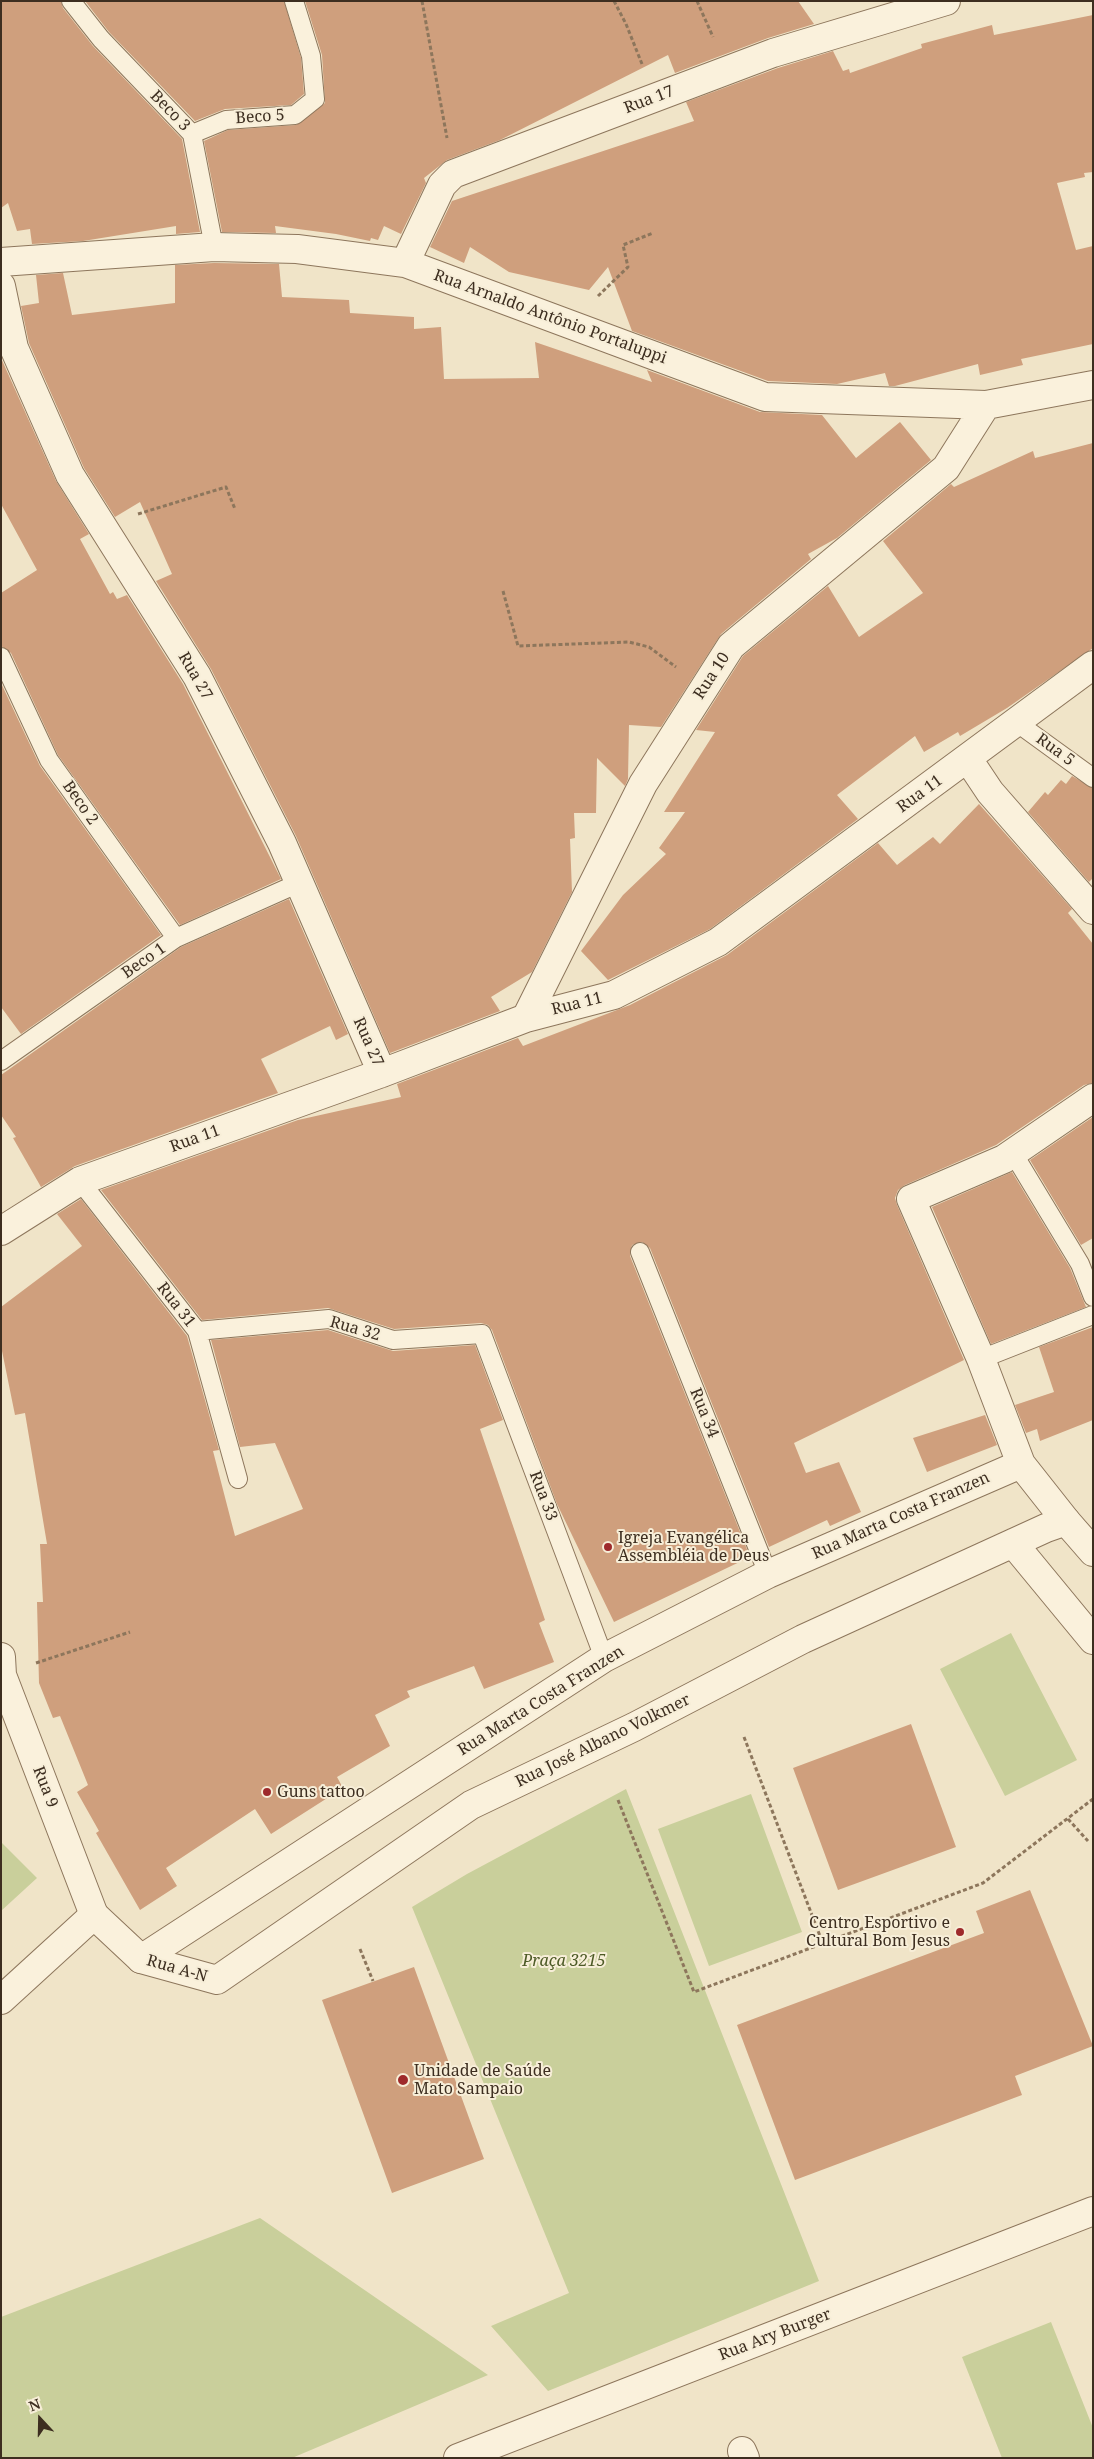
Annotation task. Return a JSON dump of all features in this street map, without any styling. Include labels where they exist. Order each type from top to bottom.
[{"type":"street","name":"Rua 17","points":[[453,174],[773,53],[946,1]]},
{"type":"street","points":[[405,263],[442,185],[453,174]]},
{"type":"street","name":"Rua Arnaldo Antônio Portaluppi","points":[[1,262],[214,247],[297,249],[405,263],[765,397],[986,405],[1093,385]]},
{"type":"street","name":"Rua 27","points":[[1,286],[14,348],[70,475],[197,676],[282,843],[382,1073]]},
{"type":"street","name":"Rua 10","points":[[526,1018],[643,784],[731,646],[946,468],[986,405]]},
{"type":"street","name":"Rua 11","points":[[1,1231],[80,1181],[382,1073],[526,1018],[614,995],[718,942],[1093,665]]},
{"type":"street","points":[[968,758],[990,792],[1093,910]]},
{"type":"street","points":[[1093,1098],[1013,1153],[911,1199],[981,1358],[1021,1464],[1093,1552]]},
{"type":"street","name":"Rua Marta Costa Franzen","points":[[142,1959],[604,1658],[768,1574],[1021,1464]]},
{"type":"street","name":"Rua José Albano Volkmer","points":[[217,1980],[471,1805],[634,1727],[802,1639],[1013,1543],[1066,1521]]},
{"type":"street","points":[[1013,1543],[1093,1640]]},
{"type":"street","name":"Rua 9","points":[[2,1666],[94,1915]]},
{"type":"street","points":[[1,2000],[94,1915]]},
{"type":"street","name":"Rua A-N","points":[[94,1915],[142,1959],[217,1980]]},
{"type":"street","name":"Rua Ary Burger","points":[[458,2458],[1093,2211]]},
{"type":"lane","name":"Beco 3","points":[[71,1],[101,39],[192,134],[214,247]]},
{"type":"lane","name":"Beco 5","points":[[192,134],[226,120],[295,115],[315,99],[311,56],[294,1]]},
{"type":"lane","name":"Beco 2","points":[[1,657],[50,760],[176,938]]},
{"type":"lane","name":"Rua 5","points":[[1016,722],[1093,778]]},
{"type":"lane","name":"Beco 1","points":[[1,1061],[176,938],[299,883]]},
{"type":"lane","points":[[1013,1153],[1080,1264],[1093,1297]]},
{"type":"lane","name":"Rua 31","points":[[80,1181],[197,1331],[238,1479]]},
{"type":"lane","name":"Rua 34","points":[[640,1252],[768,1574]]},
{"type":"lane","points":[[981,1358],[1093,1315]]},
{"type":"lane","name":"Rua 32","points":[[197,1331],[329,1319],[393,1340],[482,1334]]},
{"type":"lane","name":"Rua 33","points":[[482,1334],[604,1658]]},
{"type":"path","points":[[422,1],[453,174]]},
{"type":"path","points":[[614,1],[626,24],[656,97]]},
{"type":"path","points":[[569,324],[628,267],[623,245],[653,233]]},
{"type":"path","points":[[102,525],[226,487],[235,509]]},
{"type":"path","points":[[503,591],[518,646],[629,642],[649,647],[704,688]]},
{"type":"path","points":[[2,1666],[130,1632]]},
{"type":"path","points":[[744,1737],[823,1944]]},
{"type":"path","points":[[618,1800],[694,1992],[984,1883],[1093,1799]]},
{"type":"path","points":[[1068,1819],[1088,1841]]},
{"type":"path","points":[[360,1949],[373,1981]]},
{"type":"green space","points":[[1011,1633],[1077,1760],[1005,1796],[940,1669]]},
{"type":"green space","name":"Praça 3215","points":[[626,1789],[819,2281],[548,2391],[491,2326],[569,2293],[412,1907],[467,1874]]},
{"type":"green space","points":[[751,1794],[802,1932],[709,1966],[658,1829]]},
{"type":"green space","points":[[1,1842],[37,1878],[1,1911]]},
{"type":"green space","points":[[260,2218],[488,2375],[292,2458],[1,2458],[1,2317]]},
{"type":"green space","points":[[1051,2322],[1093,2428],[1093,2458],[1002,2458],[962,2357]]},
{"type":"building","points":[[1,1],[61,1],[63,8],[93,46],[182,139],[200,232],[176,234],[176,226],[83,241],[32,244],[30,229],[17,231],[8,203],[1,208]]},
{"type":"building","points":[[85,1],[284,1],[301,58],[304,94],[291,105],[225,109],[195,121],[109,32]]},
{"type":"building","points":[[305,1],[798,1],[814,24],[768,38],[675,73],[668,55],[500,140],[447,160],[424,178],[426,183],[401,234],[384,226],[378,240],[371,238],[370,241],[336,234],[275,226],[276,233],[222,232],[204,141],[228,130],[296,125],[325,103],[322,55]]},
{"type":"building","points":[[1093,15],[1093,172],[1084,173],[1085,177],[1057,183],[1076,250],[1093,246],[1093,344],[1021,359],[1023,365],[980,375],[978,364],[895,386],[889,386],[885,373],[837,384],[768,381],[632,331],[608,267],[589,290],[509,272],[470,247],[464,263],[430,247],[452,201],[694,121],[686,102],[778,68],[833,51],[843,71],[849,69],[850,73],[922,48],[921,44],[992,25],[994,35]]},
{"type":"building","points":[[214,263],[279,264],[282,297],[349,300],[350,313],[414,317],[414,329],[441,327],[444,379],[539,378],[535,342],[652,382],[647,370],[760,412],[822,415],[856,458],[900,422],[931,460],[837,538],[808,554],[811,559],[721,634],[661,727],[629,725],[628,779],[625,786],[597,758],[596,813],[574,813],[575,838],[570,839],[572,892],[532,972],[491,997],[500,1011],[390,1053],[296,836],[211,669],[156,581],[172,574],[140,502],[115,517],[84,468],[29,343],[21,306],[39,303],[36,275],[63,273],[72,315],[175,303],[175,265]]},
{"type":"building","points":[[1,358],[56,481],[89,534],[80,539],[110,594],[113,592],[117,599],[127,595],[183,684],[281,879],[180,925],[58,755],[11,653],[1,646],[1,593],[37,570],[1,504]]},
{"type":"building","points":[[1093,443],[1093,648],[1007,708],[960,736],[958,732],[924,752],[915,736],[837,795],[858,819],[710,929],[608,980],[581,951],[623,895],[666,854],[659,848],[685,812],[664,812],[715,732],[696,730],[743,656],[828,586],[859,637],[923,593],[883,541],[951,484],[954,487],[1033,451],[1035,458]]},
{"type":"building","points":[[1,683],[40,766],[161,935],[21,1034],[1,1007]]},
{"type":"building","points":[[1072,776],[1093,788],[1093,878],[1089,882],[1028,812],[1045,792],[1048,795],[1061,780],[1066,784]]},
{"type":"building","points":[[979,804],[1072,909],[1068,913],[1093,944],[1093,1083],[1084,1085],[996,1145],[905,1185],[898,1190],[895,1198],[897,1205],[964,1360],[794,1443],[806,1473],[839,1462],[861,1512],[830,1526],[827,1520],[769,1547],[650,1248],[642,1242],[632,1245],[630,1256],[750,1557],[614,1622],[557,1504],[492,1330],[488,1325],[481,1323],[394,1329],[328,1308],[202,1320],[101,1190],[298,1120],[401,1097],[397,1084],[518,1038],[523,1046],[630,1005],[727,955],[878,843],[897,865],[933,837],[940,844]]},
{"type":"building","points":[[289,899],[348,1034],[336,1040],[330,1026],[261,1059],[278,1093],[75,1166],[41,1187],[13,1138],[16,1137],[1,1115],[1,1075],[181,947]]},
{"type":"building","points":[[1093,1117],[1093,1238],[1081,1245],[1030,1160]]},
{"type":"building","points":[[1012,1172],[1070,1268],[1086,1307],[991,1344],[932,1207]]},
{"type":"building","points":[[81,1199],[187,1336],[219,1450],[213,1451],[235,1536],[303,1509],[275,1443],[240,1447],[211,1340],[328,1330],[393,1351],[475,1345],[503,1420],[480,1429],[545,1620],[539,1623],[554,1662],[484,1689],[474,1666],[407,1691],[410,1697],[375,1715],[390,1746],[337,1777],[343,1788],[271,1834],[255,1809],[166,1868],[177,1886],[140,1910],[96,1833],[99,1831],[77,1792],[88,1785],[60,1716],[53,1718],[39,1683],[37,1602],[43,1602],[40,1544],[47,1544],[25,1413],[15,1415],[1,1346],[1,1307],[82,1246],[57,1214]]},
{"type":"building","points":[[1093,1327],[1093,1420],[1040,1441],[1037,1429],[1026,1433],[1015,1405],[1054,1392],[1039,1347]]},
{"type":"building","points":[[985,1415],[997,1445],[927,1472],[913,1438]]},
{"type":"building","points":[[911,1724],[956,1847],[838,1890],[793,1768]]},
{"type":"building","points":[[1030,1890],[1093,2046],[1015,2076],[1022,2095],[795,2180],[737,2025],[984,1933],[976,1911]]},
{"type":"building","name":"Unidade de Saúde Mato Sampaio","points":[[414,1967],[484,2159],[392,2193],[322,2000]]},
{"type":"place","name":"Igreja Evangélica Assembléia de Deus","points":[[608,1547]]},
{"type":"place","name":"Guns tattoo","points":[[267,1792]]},
{"type":"place","name":"Centro Esportivo e Cultural Bom Jesus","points":[[960,1932]]},
{"type":"place","name":"Unidade de Saúde Mato Sampaio","points":[[403,2080]]}]
